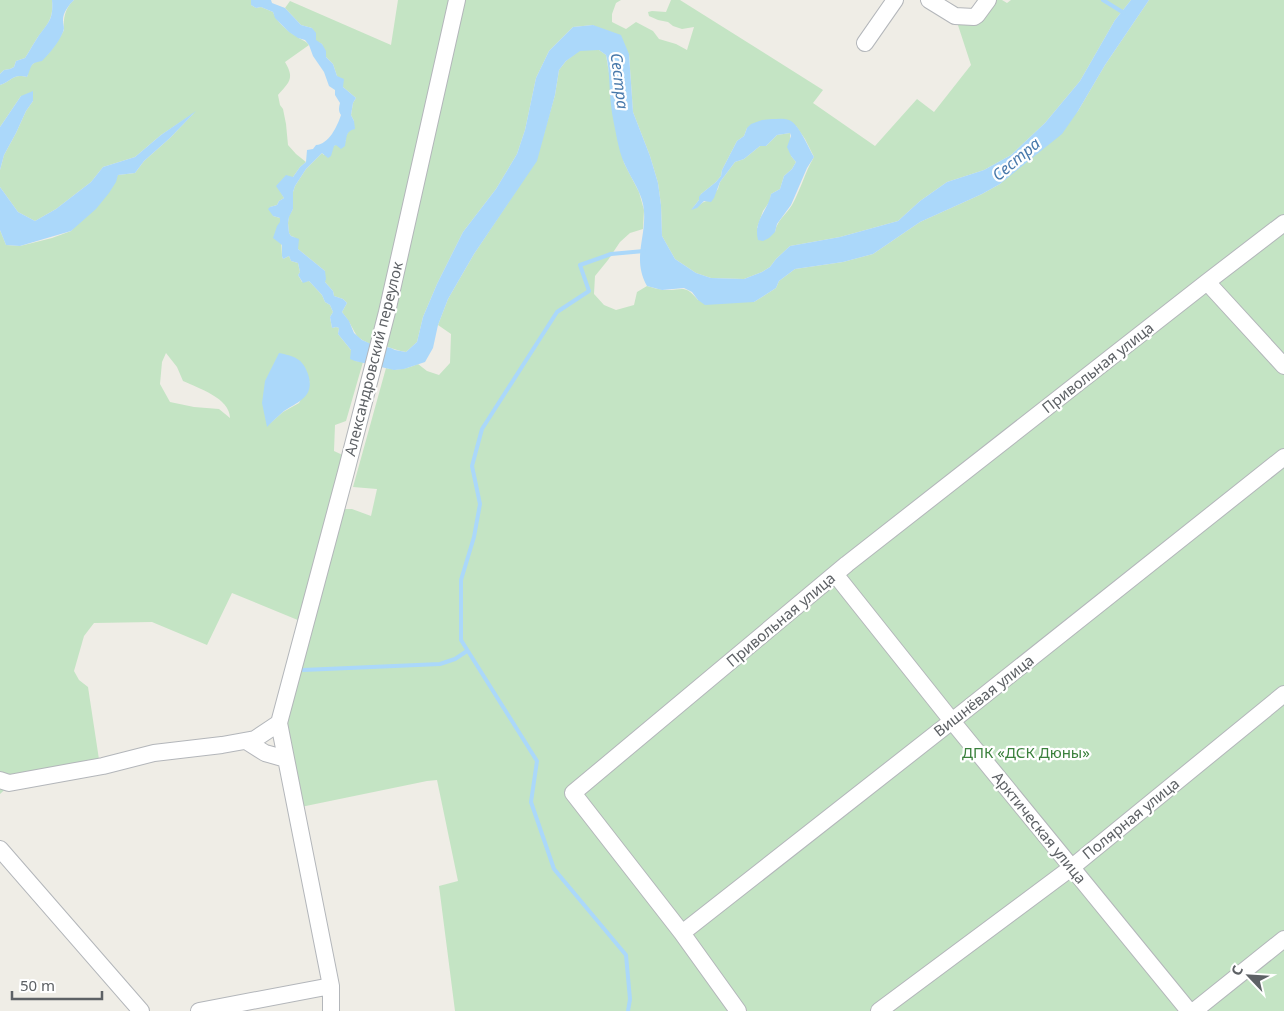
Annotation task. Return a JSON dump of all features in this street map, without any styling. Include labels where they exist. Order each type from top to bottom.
[{"type":"street","name":"Александровский переулок","points":[[280,719],[386,316],[457,0]]},
{"type":"street","points":[[864,43],[894,0]]},
{"type":"street","points":[[929,0],[955,16],[974,17],[988,0]]},
{"type":"street","name":"Привольная улица","points":[[738,1011],[682,933],[573,793],[835,574],[1284,223]]},
{"type":"street","points":[[1207,282],[1284,366]]},
{"type":"street","name":"Вишнёвая улица","points":[[682,933],[1284,457]]},
{"type":"street","name":"Арктическая улица","points":[[835,574],[1071,868],[1189,1011]]},
{"type":"street","name":"Полярная улица","points":[[879,1011],[1071,868],[1284,694]]},
{"type":"street","points":[[3,785],[103,766],[154,753],[255,739],[280,719],[331,986],[331,1011]]},
{"type":"street","points":[[246,741],[265,753],[286,758]]},
{"type":"street","points":[[0,849],[141,1011]]},
{"type":"street","points":[[1194,1011],[1284,939]]},
{"type":"street","points":[[199,1011],[331,986]]},
{"type":"green space","points":[[0,0],[52,0],[52,13],[49,22],[25,58],[16,61],[14,67],[4,70],[0,74]]},
{"type":"green space","name":"ДПК «ДСК Дюны»","points":[[74,0],[251,0],[251,5],[256,8],[261,7],[273,12],[286,29],[309,45],[285,62],[290,76],[285,87],[278,95],[286,124],[288,145],[306,162],[293,177],[284,178],[277,186],[284,198],[277,205],[270,207],[273,216],[280,218],[283,259],[289,256],[291,261],[298,263],[300,272],[298,275],[302,282],[309,281],[322,295],[325,302],[330,305],[333,312],[330,317],[332,328],[339,328],[338,334],[351,350],[355,361],[363,362],[346,421],[335,425],[334,451],[349,458],[336,509],[352,509],[371,516],[377,489],[353,487],[386,368],[402,369],[418,364],[427,371],[439,375],[450,363],[451,334],[438,325],[448,299],[474,254],[536,161],[555,95],[559,70],[566,61],[580,50],[599,50],[606,55],[624,163],[639,192],[644,210],[643,229],[630,233],[620,242],[595,276],[594,294],[604,305],[616,310],[634,305],[637,292],[647,286],[664,290],[686,290],[698,300],[754,302],[776,288],[779,281],[795,269],[843,262],[873,254],[920,222],[1000,184],[1078,111],[1105,65],[1149,0],[1284,0],[1284,1011],[455,1011],[439,886],[458,881],[437,780],[296,808],[282,737],[305,623],[232,593],[207,645],[152,622],[94,623],[84,636],[74,671],[79,680],[88,687],[100,766],[13,782],[0,794],[0,230],[6,245],[20,246],[71,231],[118,175],[135,173],[144,161],[194,113],[161,135],[135,157],[103,167],[91,182],[56,209],[35,221],[18,212],[0,187],[0,170],[4,155],[33,101],[21,96],[0,127],[0,85],[15,77],[27,77],[30,66],[48,54],[64,30],[65,14],[68,6]],"holes":[[[166,353],[177,367],[183,381],[219,399],[229,411],[230,418],[219,409],[194,407],[170,402],[160,384],[162,362]],[[310,381],[299,403],[283,412],[267,426]]]},
{"type":"green space","points":[[398,0],[455,0],[371,344],[359,338],[355,333],[342,312],[347,303],[343,299],[334,296],[333,291],[325,282],[325,271],[298,249],[298,243],[289,233],[288,223],[293,209],[295,186],[306,169],[322,153],[324,155],[333,146],[346,141],[346,136],[354,121],[351,115],[356,98],[343,87],[333,64],[326,57],[322,44],[316,41],[312,28],[301,25],[285,8],[290,1],[391,45]]},
{"type":"green space","points":[[459,0],[621,0],[616,3],[612,14],[612,22],[626,29],[636,22],[653,31],[659,39],[676,44],[687,50],[694,27],[682,29],[649,16],[648,12],[666,12],[671,0],[680,0],[823,90],[813,103],[875,146],[917,99],[934,112],[971,65],[955,16],[974,17],[988,0],[1002,0],[1007,3],[1011,0],[1131,0],[1115,20],[1080,81],[1045,123],[1011,155],[984,170],[947,182],[920,201],[898,221],[840,237],[790,246],[770,267],[744,279],[711,278],[696,273],[675,259],[662,236],[658,183],[633,112],[629,54],[593,25],[573,27],[549,51],[536,78],[525,130],[517,154],[496,189],[463,232],[423,317],[417,342],[406,352],[385,346]],"holes":[[[796,126],[814,157],[790,209],[778,224],[775,232],[757,228],[763,211],[770,201],[771,194],[780,189],[784,176],[792,169],[796,162],[791,156],[790,133],[777,135],[766,146],[760,146],[744,159],[735,162],[708,201],[692,209],[701,194],[721,176],[722,170],[737,141],[744,136],[747,128]]]},
{"type":"water","points":[[52,0],[74,0],[64,14],[64,29],[59,40],[42,61],[31,66],[27,77],[15,77],[0,85],[0,74],[4,70],[14,67],[16,61],[25,58],[49,22],[52,13]]},
{"type":"water","name":"Сестра","points":[[251,0],[271,0],[272,3],[285,8],[301,25],[312,28],[316,33],[316,40],[322,44],[326,51],[326,57],[333,64],[337,76],[344,79],[343,87],[356,98],[351,115],[355,129],[348,133],[345,146],[341,149],[336,145],[334,146],[331,156],[328,158],[322,153],[306,169],[295,186],[293,209],[288,223],[289,233],[291,236],[299,239],[298,249],[325,271],[325,282],[333,291],[334,296],[343,299],[347,303],[342,312],[349,321],[354,333],[362,340],[371,344],[406,352],[417,342],[423,317],[463,232],[496,189],[517,154],[525,130],[536,78],[549,51],[573,27],[593,25],[621,35],[629,54],[633,112],[658,183],[662,236],[675,259],[696,273],[711,278],[744,279],[770,267],[790,246],[840,237],[898,221],[920,201],[947,182],[984,170],[1011,155],[1045,123],[1080,81],[1115,20],[1131,0],[1149,0],[1105,65],[1062,134],[1000,184],[920,222],[873,254],[843,262],[795,269],[779,281],[776,288],[754,302],[705,305],[692,292],[684,288],[662,290],[647,286],[640,267],[644,221],[643,205],[619,149],[611,109],[606,55],[599,50],[580,51],[566,61],[559,70],[555,95],[537,161],[474,254],[448,299],[438,325],[433,348],[425,362],[404,369],[394,370],[350,359],[351,350],[338,334],[339,328],[332,328],[330,317],[333,312],[330,305],[325,302],[322,295],[309,281],[303,283],[298,275],[300,272],[298,263],[291,261],[289,256],[283,259],[282,245],[273,238],[280,218],[273,216],[268,209],[277,205],[284,198],[276,186],[286,175],[293,177],[306,162],[307,150],[313,149],[316,145],[325,142],[329,138],[341,115],[339,110],[340,103],[335,95],[335,90],[329,86],[324,72],[305,40],[289,32],[275,18],[273,12],[251,5]]},
{"type":"water","points":[[33,91],[33,101],[4,155],[0,170],[0,127],[21,96]]},
{"type":"water","points":[[196,111],[144,161],[135,173],[118,175],[109,193],[96,209],[71,231],[20,246],[6,245],[0,230],[0,187],[18,212],[35,221],[56,209],[91,182],[103,167],[135,157],[161,135]]},
{"type":"water","points":[[785,119],[793,122],[814,157],[807,168],[791,205],[777,224],[775,232],[763,241],[758,240],[759,221],[771,194],[780,189],[784,176],[792,169],[796,162],[787,147],[791,136],[790,133],[777,135],[766,146],[760,146],[744,159],[735,162],[720,182],[711,202],[704,201],[697,208],[691,210],[701,194],[721,176],[722,170],[737,141],[744,136],[747,128],[751,124],[762,120]]},
{"type":"water","points":[[279,353],[293,357],[303,364],[310,381],[309,388],[305,397],[284,411],[267,427],[262,403],[265,381]]},
{"type":"waterway","points":[[1103,0],[1124,13]]},
{"type":"waterway","points":[[628,1011],[630,999],[626,955],[554,869],[531,802],[537,761],[461,640],[461,580],[474,537],[480,504],[472,466],[482,429],[557,312],[589,291],[580,265],[611,254],[644,251]]},
{"type":"waterway","points":[[303,670],[440,664],[455,659],[467,651]]}]
